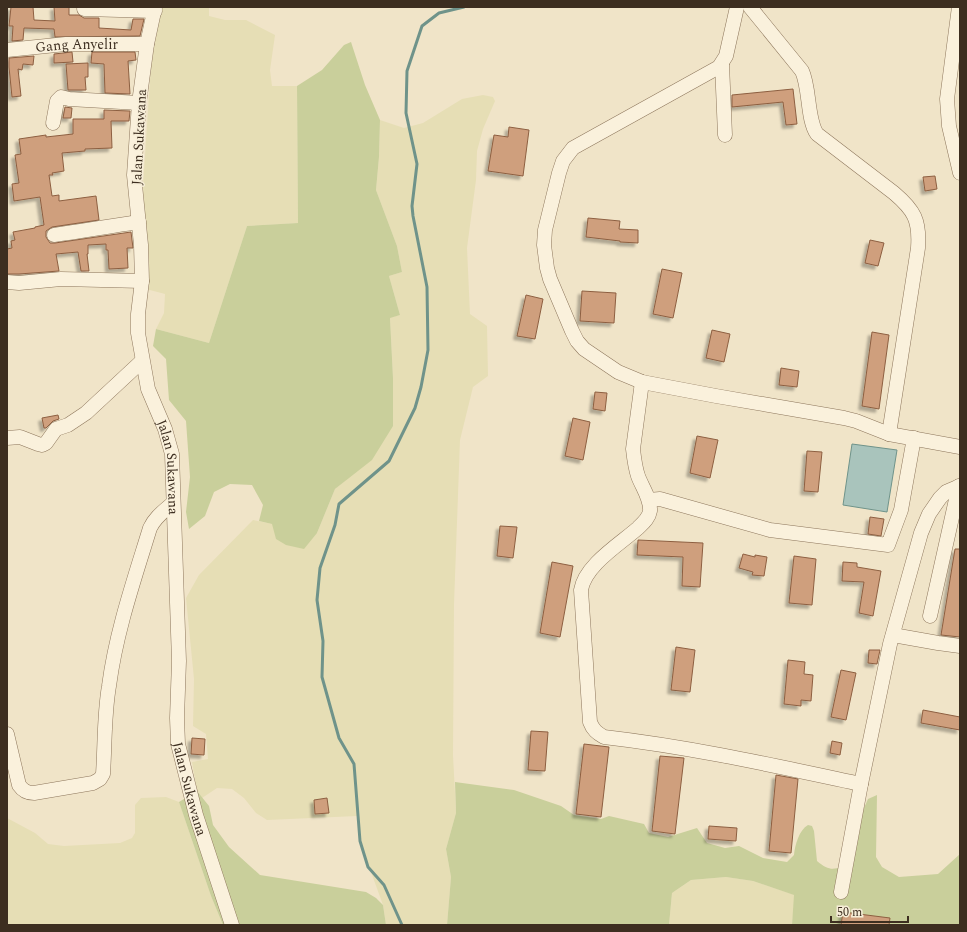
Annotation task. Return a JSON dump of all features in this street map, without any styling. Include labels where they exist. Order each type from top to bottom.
[{"type":"street","points":[[737,7],[726,56],[722,64],[715,70],[574,148],[563,161],[545,230],[544,245],[547,268],[562,309],[577,341],[584,349],[618,372],[642,382],[850,419],[890,434],[960,447]]},
{"type":"street","points":[[750,7],[802,71],[806,84],[813,127],[817,134],[894,192],[914,214],[918,233],[918,248],[890,434]]},
{"type":"street","points":[[959,7],[947,99],[949,126],[960,173]]},
{"type":"street","points":[[84,10],[155,9]]},
{"type":"street","name":"Jalan Sukawana","points":[[155,9],[147,44],[138,103],[134,175],[139,222],[142,281],[138,314],[138,333],[149,393],[165,429],[170,445],[179,661],[177,718],[178,744],[196,815],[232,925]]},
{"type":"street","name":"Gang Anyelir","points":[[7,50],[66,44],[147,44]]},
{"type":"street","points":[[722,64],[725,135]]},
{"type":"street","points":[[53,123],[57,101],[61,97],[69,99],[138,103]]},
{"type":"street","points":[[54,235],[95,230],[105,226],[139,222]]},
{"type":"street","points":[[7,282],[19,283],[61,278],[142,281]]},
{"type":"street","points":[[7,438],[20,437],[42,445],[56,429],[68,425],[86,413],[142,361]]},
{"type":"street","points":[[642,382],[633,449],[638,476],[649,500],[650,511],[645,521],[591,568],[582,582],[581,597],[590,722],[593,729],[597,734],[604,737],[653,742],[736,757],[861,784]]},
{"type":"street","points":[[649,500],[660,499],[770,530],[888,545],[901,510],[914,438]]},
{"type":"street","points":[[930,616],[959,486]]},
{"type":"street","points":[[841,892],[861,784],[893,635],[921,534],[934,504],[946,492],[959,486]]},
{"type":"street","points":[[7,734],[19,785],[22,790],[28,793],[93,783],[100,779],[103,774],[108,686],[126,608],[152,522],[160,513],[173,503]]},
{"type":"street","points":[[893,635],[960,646]]},
{"type":"shaded area","points":[[161,7],[209,7],[209,16],[225,20],[246,20],[275,35],[270,70],[272,86],[297,86],[298,223],[247,226],[209,343],[156,329],[164,313],[165,294],[146,289],[147,272],[143,186],[151,65]]},
{"type":"shaded area","points":[[483,95],[493,97],[495,101],[483,129],[477,151],[476,180],[467,248],[470,314],[487,326],[488,376],[473,387],[460,440],[454,604],[453,755],[456,813],[446,849],[451,877],[447,925],[386,925],[383,905],[363,850],[357,816],[267,820],[256,813],[244,798],[232,789],[217,788],[202,798],[197,791],[192,762],[208,759],[206,734],[193,726],[194,679],[186,598],[199,575],[253,520],[317,533],[335,489],[346,480],[393,378],[390,317],[400,315],[389,276],[402,272],[397,246],[376,190],[380,120],[404,128],[423,123],[462,99]]},
{"type":"shaded area","points":[[166,797],[179,802],[211,896],[223,925],[7,925],[7,818],[35,833],[48,844],[64,846],[120,843],[132,838],[135,833],[135,805],[141,798]]},
{"type":"shaded area","points":[[726,877],[753,881],[795,895],[792,925],[669,925],[672,893],[691,880]]},
{"type":"green space","points":[[351,42],[365,85],[380,120],[376,190],[397,246],[402,272],[389,276],[400,315],[390,318],[393,378],[393,426],[372,460],[335,489],[317,533],[304,549],[286,545],[276,539],[272,524],[259,521],[263,505],[252,485],[230,484],[214,492],[205,516],[189,529],[186,512],[190,477],[186,421],[169,400],[166,359],[153,346],[156,329],[209,343],[247,226],[298,223],[297,86],[322,70],[344,45]]},
{"type":"green space","points":[[455,782],[514,790],[561,806],[574,815],[601,819],[609,816],[644,824],[649,833],[668,837],[697,828],[707,843],[725,848],[739,846],[763,858],[787,862],[794,855],[796,842],[802,830],[808,825],[812,826],[814,831],[817,861],[831,869],[839,868],[853,862],[856,826],[868,799],[877,795],[876,857],[882,867],[899,877],[938,874],[960,854],[960,925],[792,925],[794,895],[753,881],[726,877],[691,880],[672,893],[669,925],[447,925],[451,877],[446,849],[456,813]]},
{"type":"green space","points":[[197,791],[209,806],[213,825],[229,847],[260,875],[366,892],[376,898],[383,905],[386,925],[223,925],[211,896],[179,802]]},
{"type":"water","points":[[852,444],[897,450],[887,512],[843,505]]},
{"type":"building","points":[[11,7],[33,7],[34,20],[55,21],[54,7],[69,7],[69,15],[79,15],[84,18],[99,18],[99,28],[131,30],[133,19],[144,19],[140,36],[55,37],[54,29],[24,28],[23,40],[12,41],[13,26],[9,26]]},
{"type":"building","points":[[72,52],[73,62],[54,63],[54,54]]},
{"type":"building","points":[[92,52],[135,52],[136,60],[128,61],[130,94],[105,93],[104,64],[91,63]]},
{"type":"building","points":[[34,56],[33,65],[23,64],[22,70],[18,69],[21,96],[12,97],[9,58]]},
{"type":"building","points":[[88,63],[88,77],[85,77],[86,90],[68,90],[66,64]]},
{"type":"building","points":[[793,89],[797,124],[786,125],[783,102],[732,107],[732,95]]},
{"type":"building","points":[[65,107],[72,108],[71,118],[63,118]]},
{"type":"building","points":[[104,110],[130,111],[129,121],[111,121],[112,148],[85,149],[85,151],[62,153],[64,171],[49,175],[52,196],[59,195],[59,201],[96,196],[99,220],[52,227],[46,231],[46,237],[50,243],[55,243],[131,232],[133,248],[127,248],[128,268],[109,269],[108,250],[106,250],[106,244],[88,245],[87,254],[89,271],[81,271],[78,252],[56,254],[59,271],[7,274],[7,249],[12,248],[11,241],[15,240],[13,232],[44,225],[40,197],[14,201],[12,184],[19,183],[15,155],[21,154],[19,139],[46,135],[46,137],[73,134],[73,119],[104,119]]},
{"type":"building","points":[[509,127],[529,130],[523,176],[488,171],[494,135],[508,137]]},
{"type":"building","points":[[935,176],[937,189],[925,191],[923,177]]},
{"type":"building","points":[[588,218],[620,221],[619,229],[638,230],[638,243],[586,237]]},
{"type":"building","points":[[870,240],[884,243],[878,266],[865,263]]},
{"type":"building","points":[[662,269],[682,273],[673,318],[653,314]]},
{"type":"building","points":[[582,291],[616,293],[614,323],[580,321]]},
{"type":"building","points":[[526,295],[543,299],[535,339],[517,336]]},
{"type":"building","points":[[712,330],[730,334],[724,362],[706,358]]},
{"type":"building","points":[[872,332],[889,335],[879,409],[862,406]]},
{"type":"building","points":[[781,368],[799,371],[797,387],[779,385]]},
{"type":"building","points":[[595,392],[607,393],[605,411],[593,409]]},
{"type":"building","points":[[58,415],[59,419],[53,421],[46,428],[44,428],[42,418]]},
{"type":"building","points":[[573,418],[590,422],[583,460],[565,456]]},
{"type":"building","points":[[697,436],[718,440],[710,478],[690,473]]},
{"type":"building","points":[[807,451],[822,452],[818,492],[804,491]]},
{"type":"building","points":[[870,517],[884,519],[881,536],[868,534]]},
{"type":"building","points":[[500,526],[517,527],[513,558],[497,556]]},
{"type":"building","points":[[638,540],[703,543],[700,587],[682,586],[683,557],[637,555]]},
{"type":"building","points":[[955,549],[960,549],[960,637],[941,635]]},
{"type":"building","points":[[743,554],[755,557],[755,555],[767,557],[764,576],[752,575],[753,572],[739,568]]},
{"type":"building","points":[[794,556],[816,559],[812,605],[789,603]]},
{"type":"building","points":[[552,562],[573,566],[560,637],[540,633]]},
{"type":"building","points":[[843,562],[857,563],[857,567],[881,571],[873,616],[859,613],[864,582],[842,581]]},
{"type":"building","points":[[676,647],[695,650],[690,692],[671,690]]},
{"type":"building","points":[[869,650],[880,650],[877,664],[868,663]]},
{"type":"building","points":[[788,660],[805,662],[804,674],[813,675],[811,701],[801,700],[801,706],[784,704]]},
{"type":"building","points":[[841,670],[856,673],[846,720],[831,717]]},
{"type":"building","points":[[923,710],[960,717],[960,730],[921,723]]},
{"type":"building","points":[[531,731],[548,732],[545,771],[528,770]]},
{"type":"building","points":[[192,738],[205,739],[204,755],[191,754]]},
{"type":"building","points":[[832,741],[842,743],[840,755],[830,753]]},
{"type":"building","points":[[584,744],[609,747],[601,817],[576,814]]},
{"type":"building","points":[[660,756],[684,758],[675,834],[652,831]]},
{"type":"building","points":[[776,775],[798,779],[791,853],[769,851]]},
{"type":"building","points":[[327,798],[329,813],[315,814],[314,800]]},
{"type":"building","points":[[709,826],[737,828],[736,841],[708,839]]},
{"type":"building","points":[[843,912],[890,918],[889,925],[841,925]]},
{"type":"waterway","points":[[402,925],[384,885],[368,867],[360,841],[354,764],[339,738],[322,677],[323,641],[317,600],[320,568],[335,525],[339,504],[389,461],[415,408],[421,387],[428,350],[427,287],[412,206],[417,164],[406,113],[407,71],[422,26],[439,13],[464,7]]}]
